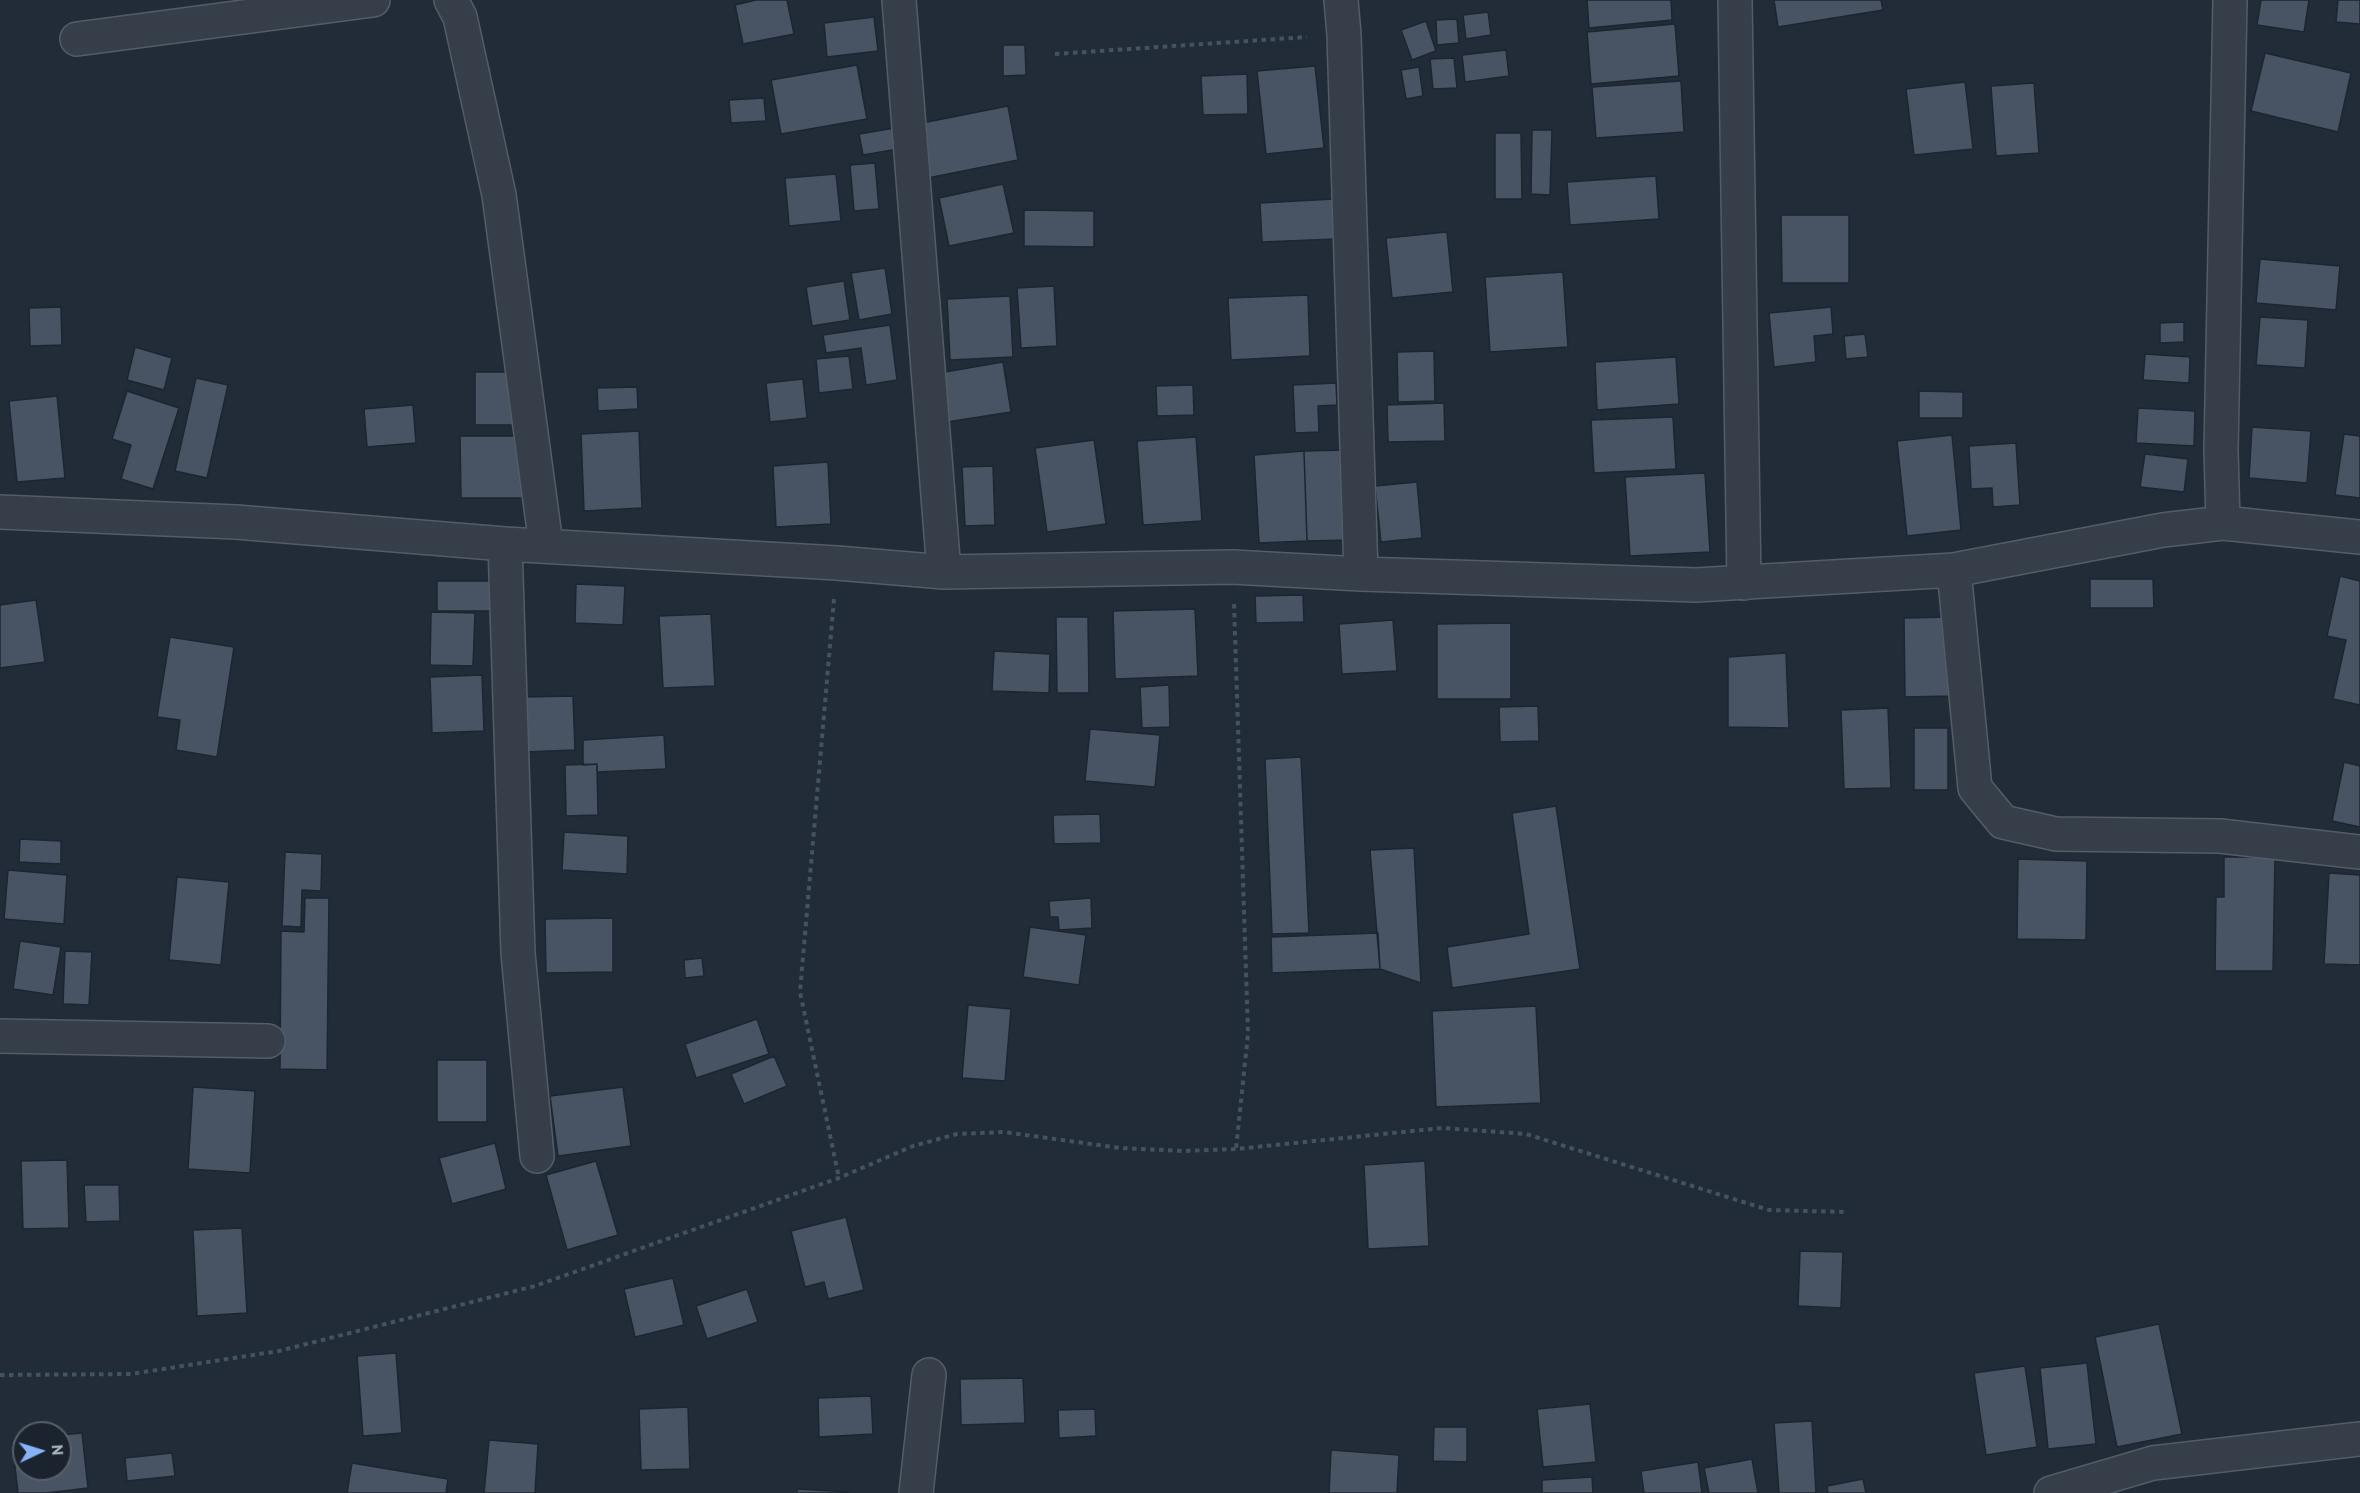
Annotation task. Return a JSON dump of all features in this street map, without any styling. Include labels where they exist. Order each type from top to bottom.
[{"type":"street","points":[[77,39],[373,0]]},
{"type":"street","points":[[451,0],[460,17],[499,195],[546,545]]},
{"type":"street","points":[[899,0],[944,572]]},
{"type":"street","points":[[1341,0],[1361,574]]},
{"type":"street","points":[[1735,0],[1744,583]]},
{"type":"street","points":[[2223,523],[2221,450],[2230,0]]},
{"type":"street","points":[[0,512],[236,522],[505,544],[837,563],[944,572],[1232,567],[1361,574],[1696,585],[1954,570],[2163,530],[2223,523],[2360,537]]},
{"type":"street","points":[[505,544],[519,953],[537,1156]]},
{"type":"street","points":[[1954,570],[1975,788],[2003,822],[2056,834],[2220,836],[2360,852]]},
{"type":"street","points":[[0,1036],[268,1041]]},
{"type":"street","points":[[916,1493],[929,1375]]},
{"type":"street","points":[[2051,1493],[2152,1463],[2360,1439]]},
{"type":"path","points":[[1055,54],[1344,35]]},
{"type":"path","points":[[837,563],[800,992],[839,1178]]},
{"type":"path","points":[[1232,567],[1248,1034],[1236,1149]]},
{"type":"path","points":[[0,1375],[131,1374],[279,1351],[535,1286],[839,1178],[912,1146],[957,1134],[1004,1132],[1120,1148],[1183,1151],[1236,1149],[1442,1128],[1526,1134],[1769,1210],[1845,1212]]},
{"type":"building","points":[[756,0],[787,0],[794,34],[743,44],[735,5]]},
{"type":"building","points":[[1587,0],[1671,0],[1672,20],[1589,28]]},
{"type":"building","points":[[1774,0],[1881,0],[1883,10],[1778,27]]},
{"type":"building","points":[[2261,0],[2309,0],[2304,32],[2257,25]]},
{"type":"building","points":[[2338,0],[2360,0],[2360,24],[2336,22]]},
{"type":"building","points":[[1488,12],[1491,35],[1466,39],[1463,15]]},
{"type":"building","points":[[874,17],[878,51],[827,57],[824,23]]},
{"type":"building","points":[[1457,19],[1459,43],[1437,45],[1436,20]]},
{"type":"building","points":[[1426,21],[1436,51],[1412,60],[1401,30]]},
{"type":"building","points":[[1675,24],[1679,76],[1591,84],[1587,32]]},
{"type":"building","points":[[1003,45],[1025,45],[1026,75],[1003,76]]},
{"type":"building","points":[[1506,50],[1509,76],[1465,82],[1462,55]]},
{"type":"building","points":[[2265,53],[2351,73],[2338,132],[2251,111]]},
{"type":"building","points":[[1454,58],[1457,88],[1433,89],[1430,59]]},
{"type":"building","points":[[857,65],[867,119],[781,134],[771,80]]},
{"type":"building","points":[[1315,66],[1324,148],[1266,154],[1257,71]]},
{"type":"building","points":[[1419,67],[1423,96],[1406,99],[1401,70]]},
{"type":"building","points":[[1247,74],[1248,114],[1203,115],[1201,76]]},
{"type":"building","points":[[1681,81],[1684,132],[1596,138],[1592,87]]},
{"type":"building","points":[[1965,82],[1973,149],[1914,155],[1906,89]]},
{"type":"building","points":[[2034,83],[2039,153],[1996,156],[1991,86]]},
{"type":"building","points":[[764,98],[766,121],[731,123],[729,100]]},
{"type":"building","points":[[1008,106],[1018,160],[928,178],[917,124]]},
{"type":"building","points":[[901,127],[904,148],[863,155],[859,134]]},
{"type":"building","points":[[1532,130],[1552,130],[1550,195],[1531,194]]},
{"type":"building","points":[[1495,133],[1521,133],[1522,199],[1495,199]]},
{"type":"building","points":[[875,163],[879,209],[854,211],[850,165]]},
{"type":"building","points":[[836,174],[841,221],[789,226],[785,178]]},
{"type":"building","points":[[1656,176],[1659,219],[1570,225],[1567,182]]},
{"type":"building","points":[[1003,184],[1014,233],[949,246],[939,198]]},
{"type":"building","points":[[1334,199],[1336,239],[1262,242],[1260,203]]},
{"type":"building","points":[[1024,210],[1094,211],[1094,247],[1024,246]]},
{"type":"building","points":[[1781,215],[1849,215],[1849,283],[1782,283]]},
{"type":"building","points":[[1447,232],[1453,292],[1392,298],[1386,238]]},
{"type":"building","points":[[2260,259],[2340,266],[2336,310],[2256,303]]},
{"type":"building","points":[[885,268],[892,314],[859,320],[851,273]]},
{"type":"building","points":[[1563,272],[1568,347],[1490,352],[1485,277]]},
{"type":"building","points":[[844,281],[850,320],[812,326],[806,287]]},
{"type":"building","points":[[1054,286],[1057,346],[1021,348],[1017,288]]},
{"type":"building","points":[[1308,295],[1310,356],[1231,360],[1228,298]]},
{"type":"building","points":[[1010,296],[1013,357],[950,360],[947,299]]},
{"type":"building","points":[[61,307],[62,345],[30,346],[29,308]]},
{"type":"building","points":[[1831,307],[1833,334],[1814,336],[1816,362],[1774,367],[1769,313]]},
{"type":"building","points":[[2260,317],[2308,320],[2305,368],[2256,365]]},
{"type":"building","points":[[2184,322],[2184,342],[2160,343],[2160,323]]},
{"type":"building","points":[[890,325],[897,380],[866,385],[861,348],[826,353],[823,335]]},
{"type":"building","points":[[1865,334],[1868,357],[1846,359],[1844,336]]},
{"type":"building","points":[[135,347],[172,358],[164,390],[127,380]]},
{"type":"building","points":[[1434,351],[1435,401],[1398,402],[1397,352]]},
{"type":"building","points":[[2145,354],[2190,357],[2189,383],[2143,380]]},
{"type":"building","points":[[849,356],[853,389],[819,393],[816,359]]},
{"type":"building","points":[[1676,357],[1679,404],[1597,410],[1595,362]]},
{"type":"building","points":[[1003,362],[1011,412],[947,422],[939,373]]},
{"type":"building","points":[[475,372],[516,372],[516,425],[475,425]]},
{"type":"building","points":[[196,378],[228,385],[207,478],[175,471]]},
{"type":"building","points":[[803,379],[807,418],[770,422],[766,383]]},
{"type":"building","points":[[1336,383],[1337,405],[1318,406],[1319,432],[1295,433],[1293,385]]},
{"type":"building","points":[[1193,385],[1194,415],[1157,416],[1156,386]]},
{"type":"building","points":[[637,387],[638,409],[598,411],[597,388]]},
{"type":"building","points":[[127,391],[179,408],[153,489],[121,479],[131,445],[112,439]]},
{"type":"building","points":[[1919,391],[1963,392],[1963,418],[1919,418]]},
{"type":"building","points":[[57,396],[65,478],[17,482],[9,401]]},
{"type":"building","points":[[1444,403],[1445,441],[1388,442],[1387,405]]},
{"type":"building","points":[[413,405],[416,443],[367,447],[364,409]]},
{"type":"building","points":[[2138,408],[2195,411],[2194,446],[2136,443]]},
{"type":"building","points":[[1673,417],[1676,469],[1594,473],[1591,420]]},
{"type":"building","points":[[2252,427],[2311,431],[2307,483],[2249,478]]},
{"type":"building","points":[[639,431],[642,508],[584,511],[581,434]]},
{"type":"building","points":[[2344,434],[2360,436],[2360,498],[2335,495]]},
{"type":"building","points":[[1952,435],[1961,530],[1907,536],[1897,441]]},
{"type":"building","points":[[460,436],[525,436],[525,498],[461,498]]},
{"type":"building","points":[[1196,437],[1202,521],[1143,525],[1137,441]]},
{"type":"building","points":[[1094,440],[1106,524],[1047,532],[1035,448]]},
{"type":"building","points":[[2016,443],[2020,505],[1993,507],[1992,488],[1971,489],[1969,446]]},
{"type":"building","points":[[1346,450],[1349,540],[1307,541],[1304,451]]},
{"type":"building","points":[[1304,451],[1307,541],[1259,543],[1254,455]]},
{"type":"building","points":[[2145,454],[2188,459],[2184,492],[2140,487]]},
{"type":"building","points":[[828,462],[831,524],[776,527],[773,466]]},
{"type":"building","points":[[993,466],[995,525],[965,526],[962,467]]},
{"type":"building","points":[[1705,473],[1710,552],[1630,556],[1625,477]]},
{"type":"building","points":[[1417,482],[1422,538],[1381,542],[1375,486]]},
{"type":"building","points":[[2340,576],[2360,581],[2360,705],[2333,699],[2346,640],[2327,636]]},
{"type":"building","points":[[2090,579],[2153,579],[2154,608],[2090,608]]},
{"type":"building","points":[[437,581],[494,581],[494,611],[437,611]]},
{"type":"building","points":[[576,584],[625,586],[623,625],[575,623]]},
{"type":"building","points":[[1303,595],[1304,622],[1256,623],[1255,596]]},
{"type":"building","points":[[36,600],[45,662],[0,668],[0,605]]},
{"type":"building","points":[[1195,609],[1198,676],[1115,679],[1113,611]]},
{"type":"building","points":[[431,612],[475,613],[473,666],[430,665]]},
{"type":"building","points":[[711,614],[715,686],[663,688],[659,616]]},
{"type":"building","points":[[1056,617],[1088,617],[1089,693],[1057,693]]},
{"type":"building","points":[[1949,617],[1951,696],[1905,697],[1904,618]]},
{"type":"building","points":[[1393,620],[1397,671],[1342,674],[1339,624]]},
{"type":"building","points":[[1511,623],[1511,699],[1437,699],[1437,624]]},
{"type":"building","points":[[170,637],[234,647],[217,757],[176,750],[180,720],[157,717]]},
{"type":"building","points":[[994,651],[1050,654],[1049,693],[992,691]]},
{"type":"building","points":[[1786,653],[1789,728],[1728,727],[1728,657]]},
{"type":"building","points":[[482,675],[484,731],[432,733],[430,677]]},
{"type":"building","points":[[1169,685],[1170,727],[1142,728],[1140,687]]},
{"type":"building","points":[[573,696],[575,750],[525,752],[523,697]]},
{"type":"building","points":[[1538,706],[1539,741],[1500,742],[1499,707]]},
{"type":"building","points":[[1888,708],[1891,788],[1844,789],[1841,710]]},
{"type":"building","points":[[1914,728],[1948,728],[1948,790],[1914,790]]},
{"type":"building","points":[[1090,729],[1160,735],[1155,787],[1085,781]]},
{"type":"building","points":[[664,735],[666,769],[597,772],[597,764],[583,765],[583,740]]},
{"type":"building","points":[[1301,757],[1309,933],[1272,934],[1265,759]]},
{"type":"building","points":[[2344,762],[2360,766],[2360,827],[2332,821]]},
{"type":"building","points":[[597,764],[598,815],[566,816],[565,765]]},
{"type":"building","points":[[1556,806],[1580,969],[1452,988],[1447,947],[1529,934],[1512,813]]},
{"type":"building","points":[[1100,814],[1101,843],[1054,844],[1053,815]]},
{"type":"building","points":[[564,832],[628,836],[627,874],[562,870]]},
{"type":"building","points":[[20,839],[61,841],[61,864],[19,862]]},
{"type":"building","points":[[1414,848],[1421,983],[1380,969],[1370,850]]},
{"type":"building","points":[[285,852],[322,854],[321,891],[302,890],[301,927],[282,926]]},
{"type":"building","points":[[2224,857],[2275,857],[2273,971],[2215,971],[2216,897],[2224,897]]},
{"type":"building","points":[[2018,859],[2087,861],[2086,940],[2017,939]]},
{"type":"building","points":[[8,870],[67,875],[64,924],[4,919]]},
{"type":"building","points":[[2329,873],[2360,875],[2360,965],[2324,964]]},
{"type":"building","points":[[177,877],[229,882],[221,965],[169,960]]},
{"type":"building","points":[[305,898],[329,898],[327,1070],[280,1069],[281,931],[304,932]]},
{"type":"building","points":[[1091,898],[1092,928],[1059,930],[1058,917],[1050,917],[1049,901]]},
{"type":"building","points":[[613,918],[613,972],[546,973],[545,919]]},
{"type":"building","points":[[1030,927],[1086,935],[1079,985],[1023,977]]},
{"type":"building","points":[[1378,933],[1380,969],[1272,973],[1271,937]]},
{"type":"building","points":[[20,941],[61,947],[53,995],[13,989]]},
{"type":"building","points":[[65,951],[92,952],[89,1005],[63,1004]]},
{"type":"building","points":[[702,958],[704,976],[685,978],[684,960]]},
{"type":"building","points":[[968,1005],[1011,1009],[1005,1081],[962,1078]]},
{"type":"building","points":[[1536,1006],[1541,1103],[1436,1107],[1432,1011]]},
{"type":"building","points":[[757,1019],[769,1054],[696,1078],[685,1044]]},
{"type":"building","points":[[774,1056],[787,1086],[744,1104],[731,1074]]},
{"type":"building","points":[[437,1060],[487,1060],[487,1122],[437,1122]]},
{"type":"building","points":[[193,1087],[255,1091],[250,1173],[188,1169]]},
{"type":"building","points":[[623,1087],[631,1146],[558,1156],[550,1096]]},
{"type":"building","points":[[495,1143],[506,1189],[452,1204],[439,1158]]},
{"type":"building","points":[[67,1160],[69,1228],[23,1229],[21,1161]]},
{"type":"building","points":[[596,1161],[618,1235],[567,1250],[546,1175]]},
{"type":"building","points":[[1425,1161],[1429,1246],[1368,1249],[1364,1165]]},
{"type":"building","points":[[84,1185],[119,1185],[120,1221],[86,1222]]},
{"type":"building","points":[[846,1217],[864,1290],[828,1299],[824,1282],[805,1287],[791,1231]]},
{"type":"building","points":[[242,1228],[247,1313],[197,1316],[193,1230]]},
{"type":"building","points":[[1800,1251],[1843,1252],[1841,1308],[1798,1306]]},
{"type":"building","points":[[673,1278],[684,1325],[635,1337],[624,1289]]},
{"type":"building","points":[[747,1289],[758,1322],[707,1339],[696,1306]]},
{"type":"building","points":[[2159,1324],[2182,1434],[2117,1447],[2095,1337]]},
{"type":"building","points":[[396,1353],[402,1433],[363,1436],[357,1356]]},
{"type":"building","points":[[2087,1363],[2096,1444],[2048,1449],[2040,1368]]},
{"type":"building","points":[[2025,1366],[2037,1447],[1986,1455],[1974,1373]]},
{"type":"building","points":[[1023,1378],[1025,1423],[961,1425],[960,1379]]},
{"type":"building","points":[[871,1396],[873,1434],[819,1437],[818,1398]]},
{"type":"building","points":[[1590,1404],[1596,1462],[1543,1467],[1537,1409]]},
{"type":"building","points":[[688,1407],[690,1469],[641,1470],[639,1409]]},
{"type":"building","points":[[1095,1409],[1096,1436],[1059,1438],[1058,1410]]},
{"type":"building","points":[[1812,1421],[1816,1493],[1779,1493],[1774,1423]]},
{"type":"building","points":[[1434,1427],[1467,1427],[1467,1462],[1433,1461]]},
{"type":"building","points":[[82,1433],[88,1488],[46,1493],[18,1493],[17,1481],[72,1481],[72,1434]]},
{"type":"building","points":[[489,1440],[538,1444],[535,1493],[484,1493]]},
{"type":"building","points":[[1331,1450],[1399,1455],[1397,1493],[1329,1493]]},
{"type":"building","points":[[172,1453],[175,1476],[127,1481],[125,1458]]},
{"type":"building","points":[[1752,1459],[1758,1493],[1709,1493],[1704,1468]]},
{"type":"building","points":[[1698,1462],[1702,1493],[1644,1493],[1641,1471]]},
{"type":"building","points":[[352,1463],[448,1479],[446,1493],[347,1493]]},
{"type":"building","points":[[1592,1477],[1593,1493],[1542,1493],[1542,1480]]},
{"type":"building","points":[[1863,1479],[1866,1493],[1828,1493],[1827,1486]]},
{"type":"building","points":[[797,1489],[849,1492],[849,1493],[797,1493]]}]
